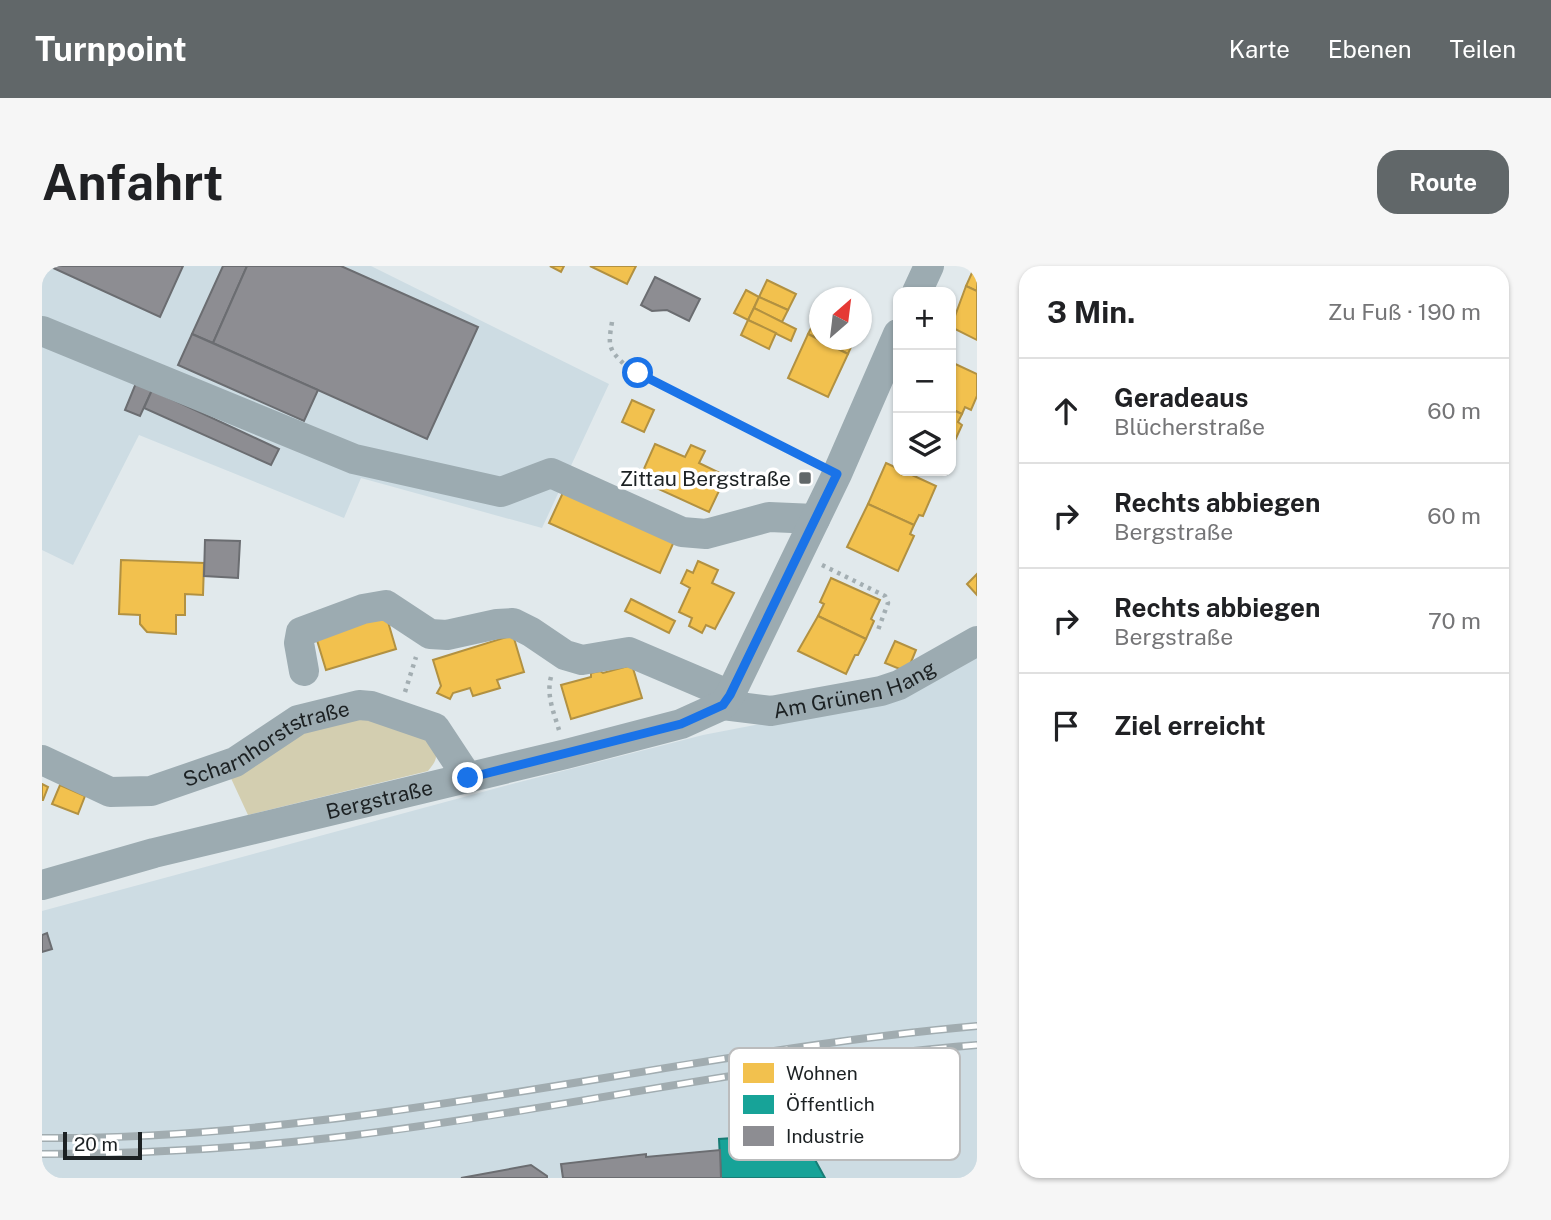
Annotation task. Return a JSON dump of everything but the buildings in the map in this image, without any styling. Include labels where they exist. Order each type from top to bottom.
[{"type":"street","points":[[919,287],[929,266]]},
{"type":"street","points":[[42,331],[354,459],[501,492],[551,472],[682,532],[706,534],[769,517],[815,519]]},
{"type":"street","points":[[727,700],[837,474],[893,345]]},
{"type":"street","name":"Am Grünen Hang","points":[[304,671],[299,643],[301,632],[363,609],[387,605],[430,635],[447,635],[513,623],[565,655],[582,660],[629,652],[727,700],[771,711],[881,691],[899,685],[977,641]]},
{"type":"street","name":"Bergstraße","points":[[42,885],[154,853],[681,724],[727,700]]},
{"type":"street","name":"Scharnhorststraße","points":[[42,760],[110,792],[151,791],[235,762],[298,720],[359,705],[371,706],[435,728],[468,778]]},
{"type":"path","points":[[612,322],[609,343],[613,353],[626,366],[837,474]]},
{"type":"path","points":[[799,554],[885,596],[888,603],[878,630]]},
{"type":"path","points":[[552,669],[549,685],[552,706]]},
{"type":"shaded area","points":[[42,266],[371,266],[609,384],[542,528],[361,478],[344,518],[139,435],[73,565],[42,550]]},
{"type":"shaded area","points":[[977,657],[977,1178],[42,1178],[42,911],[512,784],[703,735],[792,718]]},
{"type":"shaded area","points":[[353,716],[402,728],[426,739],[434,747],[434,762],[428,771],[248,815],[229,774],[309,729]]},
{"type":"railway","points":[[798,1048],[977,1026]]},
{"type":"railway","points":[[947,1048],[977,1045]]},
{"type":"railway","points":[[42,1138],[160,1135],[277,1125],[394,1111],[729,1058]]},
{"type":"railway","points":[[42,1154],[195,1150],[348,1136],[729,1076]]},
{"type":"place","name":"Zittau Bergstraße","points":[[805,478]]},
{"type":"route","points":[[468,778],[681,724],[723,705],[837,474],[638,373]]}]
